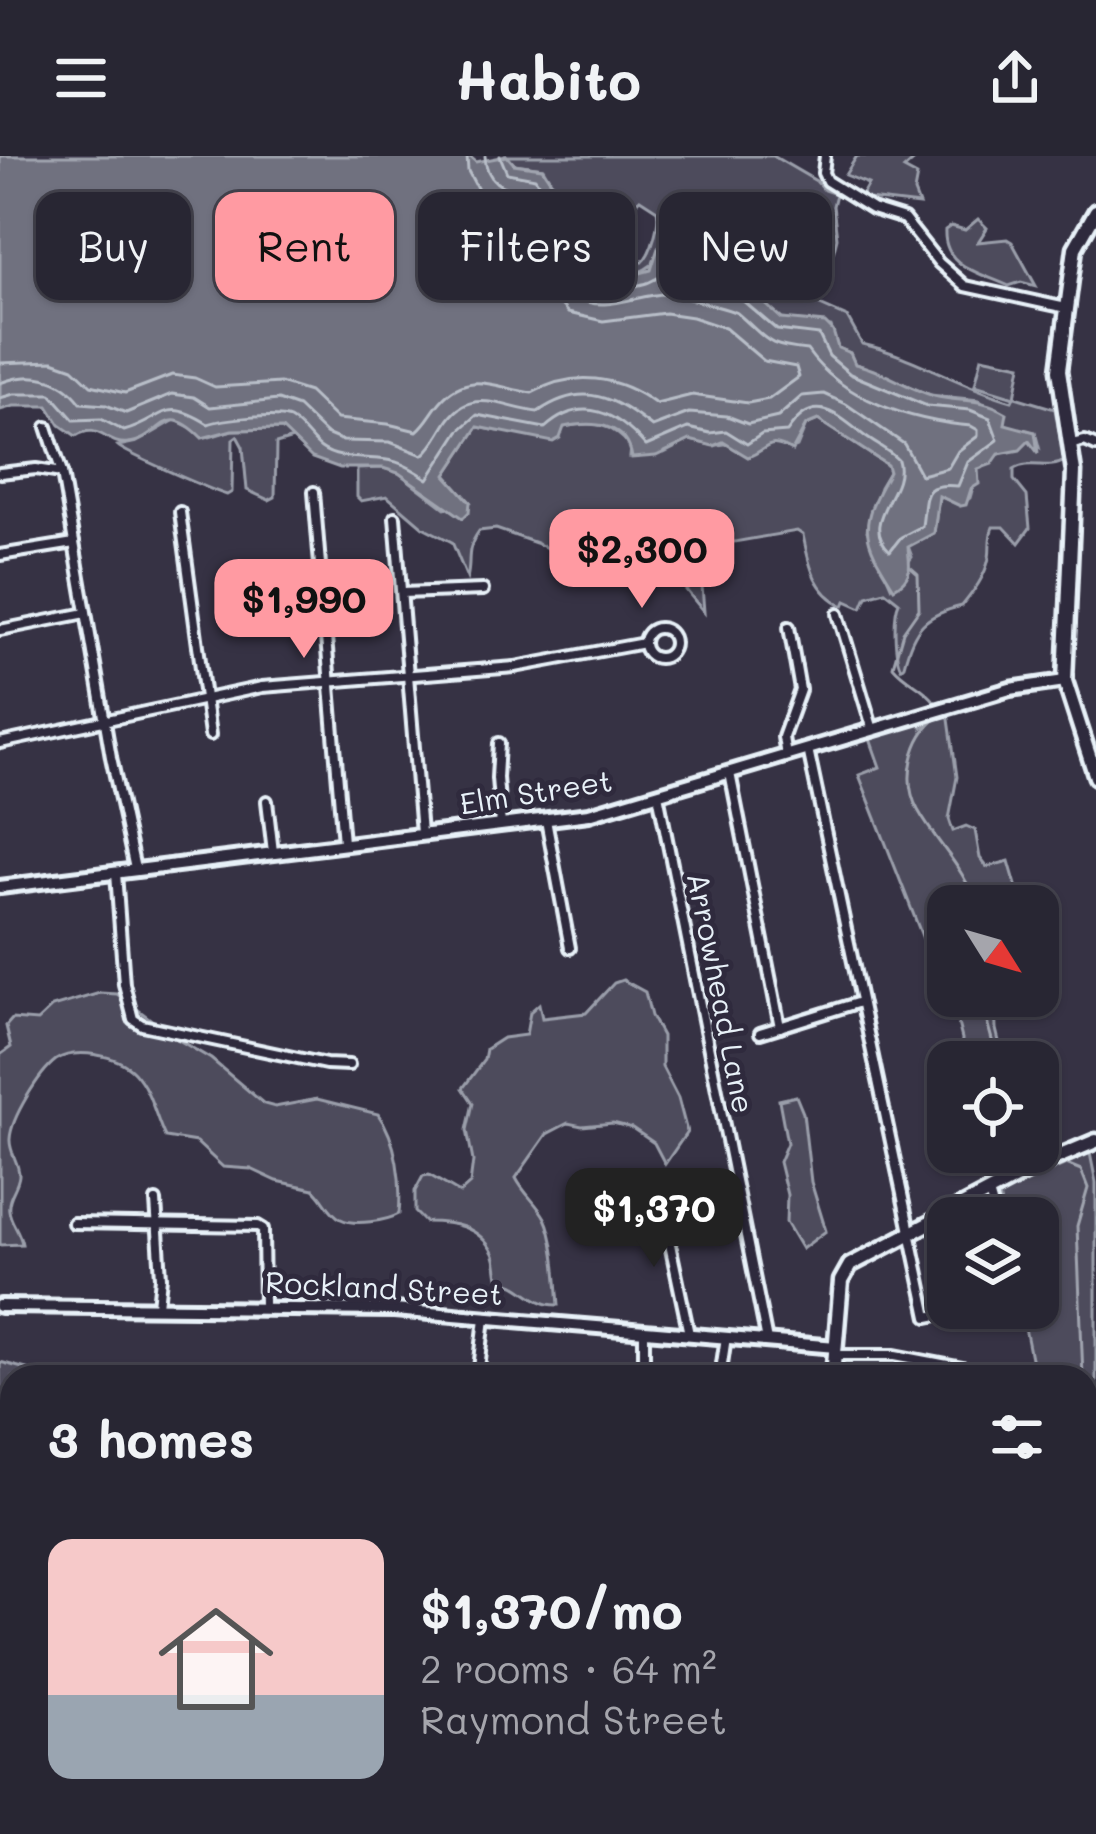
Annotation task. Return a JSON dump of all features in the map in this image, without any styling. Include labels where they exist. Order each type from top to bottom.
[{"type":"main road","points":[[1096,211],[1076,248],[1059,370],[1072,444],[1074,503],[1065,681],[1096,777]]},
{"type":"main road","points":[[834,1365],[844,1272],[854,1262],[1096,1141]]},
{"type":"street","points":[[825,156],[827,181],[872,209],[904,219],[938,262],[965,286],[1066,308]]},
{"type":"street","points":[[47,427],[62,473],[135,869]]},
{"type":"street","points":[[1072,444],[1085,441],[1096,446]]},
{"type":"street","points":[[0,473],[62,473]]},
{"type":"street","points":[[314,492],[343,842]]},
{"type":"street","points":[[180,512],[209,735]]},
{"type":"street","points":[[394,517],[421,833]]},
{"type":"street","points":[[0,555],[74,543]]},
{"type":"street","points":[[402,593],[482,590]]},
{"type":"street","points":[[0,630],[86,613]]},
{"type":"street","points":[[838,614],[873,730]]},
{"type":"street","points":[[786,756],[783,736],[800,690],[789,627]]},
{"type":"street","points":[[0,743],[262,687],[515,668],[644,643]]},
{"type":"street","name":"Elm Street","points":[[0,887],[589,814],[1010,689],[1065,681]]},
{"type":"street","points":[[500,743],[500,825]]},
{"type":"street","points":[[808,749],[927,1313]]},
{"type":"street","points":[[730,773],[780,1027]]},
{"type":"street","name":"Arrowhead Lane","points":[[658,794],[767,1341]]},
{"type":"street","points":[[267,801],[273,852]]},
{"type":"street","points":[[546,820],[570,948]]},
{"type":"street","points":[[116,872],[128,1009],[133,1019],[142,1025],[349,1065]]},
{"type":"street","points":[[760,1034],[860,1002]]},
{"type":"street","points":[[988,1192],[990,1197]]},
{"type":"street","points":[[660,1198],[689,1334]]},
{"type":"street","points":[[156,1201],[158,1306]]},
{"type":"street","points":[[73,1223],[263,1229],[264,1307]]},
{"type":"street","name":"Rockland Street","points":[[0,1306],[264,1307],[485,1316],[836,1351]]},
{"type":"street","points":[[479,1365],[485,1316]]},
{"type":"street","points":[[644,1330],[644,1365]]},
{"type":"street","points":[[722,1365],[727,1337]]},
{"type":"street","points":[[836,1351],[947,1365]]},
{"type":"shaded area","points":[[507,156],[773,156],[830,192],[659,192],[659,258],[635,273],[635,260],[642,262],[652,245],[657,210],[640,199],[635,204],[635,192],[559,192],[543,168],[514,164]]},
{"type":"shaded area","points":[[857,156],[919,156],[904,169],[917,176],[914,192],[919,205],[860,198],[868,184],[845,175]]},
{"type":"shaded area","points":[[832,193],[836,194],[837,238],[832,258]]},
{"type":"shaded area","points":[[978,219],[987,228],[978,242],[1012,242],[1036,286],[1021,282],[1009,286],[976,273],[950,253],[945,230],[951,226],[965,230]]},
{"type":"shaded area","points":[[759,300],[821,300],[820,305],[847,317],[862,344],[1012,401],[1014,397],[975,385],[982,357],[1021,365],[1015,397],[1055,409],[1064,461],[1014,469],[1014,480],[1027,496],[1030,528],[1019,543],[1004,527],[993,527],[987,565],[975,589],[962,606],[923,624],[901,668],[895,635],[899,602],[885,591],[867,596],[862,608],[834,600],[814,576],[803,535],[797,531],[705,547],[700,559],[704,612],[671,579],[595,576],[579,563],[496,529],[479,531],[474,538],[467,578],[452,542],[423,527],[387,496],[361,501],[357,497],[357,469],[383,468],[399,473],[445,508],[470,502],[446,475],[478,427],[560,431],[574,425],[601,425],[624,439],[631,447],[630,457],[664,453],[690,440],[715,446],[779,444],[790,450],[797,447],[806,425],[818,420],[887,465],[889,472],[867,531],[891,586],[912,557],[908,546],[934,533],[939,496],[960,506],[970,498],[978,469],[1029,440],[1039,447],[1035,432],[1010,428],[979,400],[930,395],[855,364],[850,353],[838,348],[831,327],[782,319]]},
{"type":"shaded area","points":[[175,420],[210,437],[232,430],[282,429],[293,439],[276,444],[275,497],[269,500],[247,490],[243,447],[237,436],[233,439],[232,492],[227,495],[118,446],[137,442]]},
{"type":"shaded area","points":[[948,712],[957,777],[949,819],[953,831],[966,826],[975,830],[980,858],[987,867],[1009,861],[1016,885],[927,885],[927,949],[859,775],[880,767],[869,736],[920,721],[922,728]]},
{"type":"shaded area","points":[[623,980],[645,992],[662,1036],[662,1067],[678,1098],[687,1132],[665,1164],[654,1143],[632,1128],[613,1123],[568,1123],[547,1134],[516,1178],[545,1218],[551,1237],[559,1305],[550,1304],[499,1281],[493,1253],[480,1236],[454,1224],[425,1222],[415,1212],[415,1191],[423,1176],[429,1175],[460,1193],[470,1184],[473,1161],[467,1130],[473,1103],[463,1088],[484,1060],[486,1049],[503,1038],[526,1035],[530,1012],[539,1004],[542,1018],[586,1013],[614,983]]},
{"type":"shaded area","points":[[100,993],[117,994],[211,1059],[264,1104],[275,1107],[317,1099],[378,1114],[397,1162],[399,1214],[370,1222],[347,1221],[333,1213],[314,1189],[251,1169],[223,1167],[196,1142],[165,1137],[145,1087],[127,1066],[96,1055],[74,1054],[49,1066],[15,1120],[10,1144],[19,1175],[9,1210],[22,1244],[0,1245],[0,1055],[11,1047],[6,1026],[12,1019],[37,1021],[52,1007]]},
{"type":"shaded area","points":[[956,1017],[996,1017],[999,1041],[962,1039]]},
{"type":"shaded area","points":[[796,1096],[803,1113],[811,1182],[826,1231],[802,1249],[786,1222],[787,1195],[779,1162],[787,1143],[779,1100]]},
{"type":"shaded area","points":[[1090,1153],[1096,1183],[1096,1365],[1032,1365],[1025,1329],[1059,1329],[1059,1197],[999,1197],[1047,1173],[1059,1173],[1059,1167]]},
{"type":"water","points":[[0,156],[469,156],[476,162],[507,156],[514,164],[542,168],[559,192],[418,192],[418,300],[635,300],[635,274],[651,270],[659,247],[659,300],[761,300],[782,319],[825,323],[838,348],[850,353],[855,364],[934,396],[997,408],[1007,413],[1005,424],[1035,432],[1038,453],[1029,441],[978,469],[979,484],[971,489],[966,505],[939,496],[934,533],[908,547],[908,574],[894,588],[875,556],[868,531],[872,506],[889,472],[887,465],[818,420],[806,425],[792,451],[773,445],[748,457],[723,442],[713,446],[690,440],[656,456],[632,458],[616,431],[597,425],[564,427],[553,442],[478,427],[446,475],[470,502],[463,518],[399,473],[383,468],[340,468],[312,458],[282,429],[232,430],[202,438],[178,421],[170,421],[140,440],[121,443],[91,431],[76,436],[60,425],[48,406],[0,410]]},
{"type":"waterway","points":[[910,567],[918,574],[919,609],[903,632],[893,666],[935,702]]},
{"type":"waterway","points":[[938,717],[921,736],[912,760],[913,798],[967,885]]},
{"type":"waterway","points":[[986,1017],[992,1041]]},
{"type":"waterway","points":[[1064,1163],[1081,1170],[1088,1188],[1077,1226],[1083,1365]]}]
